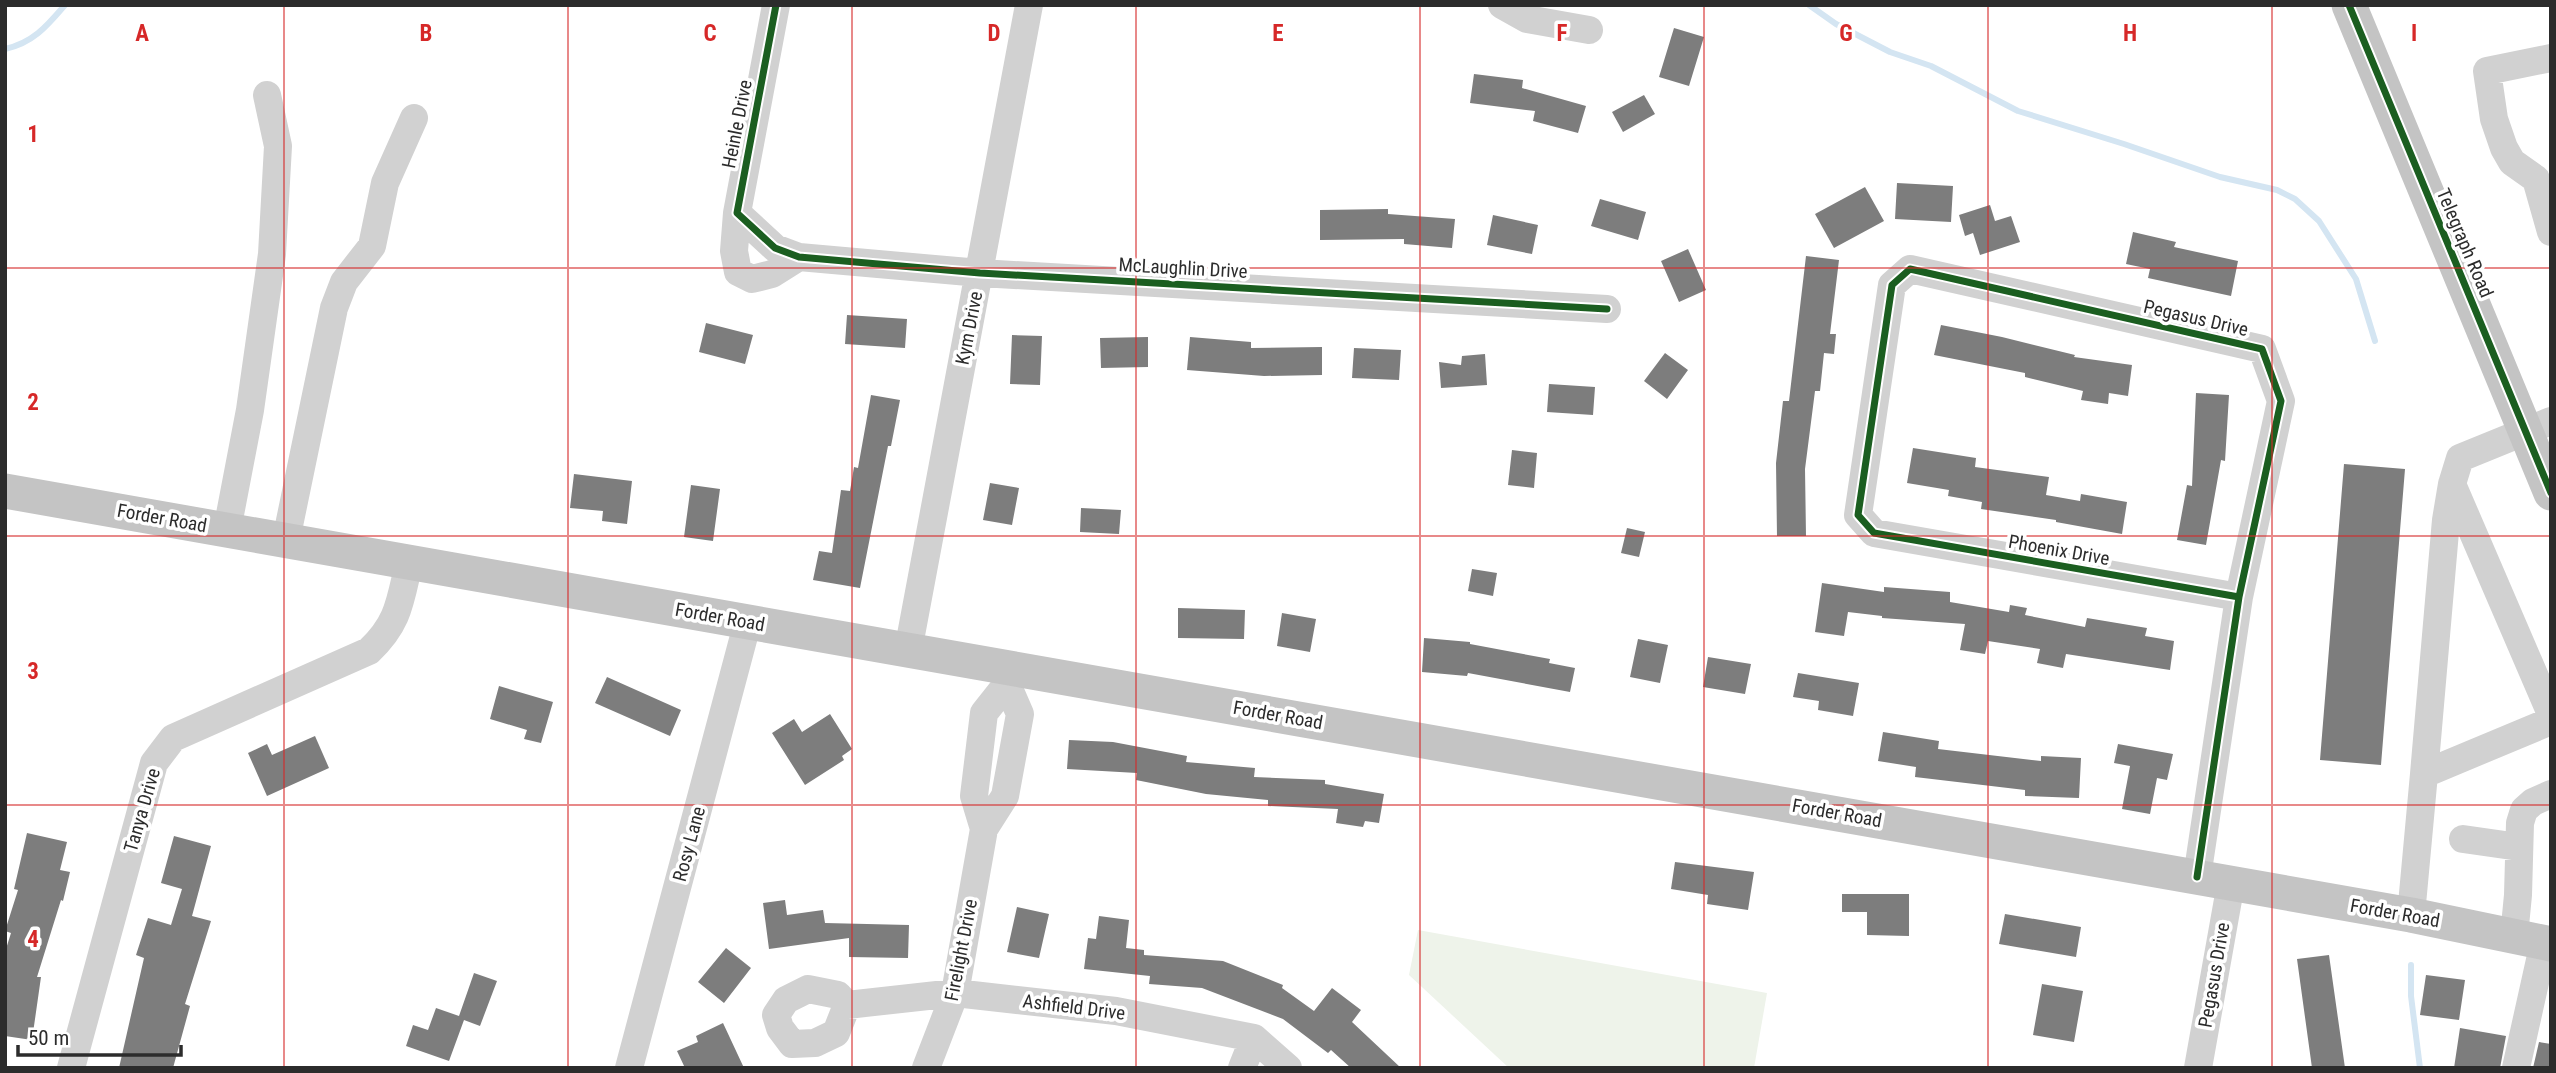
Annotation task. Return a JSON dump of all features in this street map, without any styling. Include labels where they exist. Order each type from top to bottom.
[{"type":"main road","name":"Telegraph Road","points":[[2349,5],[2538,426],[2551,493]]},
{"type":"main road","name":"Forder Road","points":[[5,491],[908,650],[1008,676],[2197,877],[2411,915],[2536,941]]},
{"type":"street","name":"Heinle Drive","points":[[776,5],[737,213],[734,251],[738,272],[752,279],[772,274],[799,257]]},
{"type":"street","name":"Kym Drive","points":[[908,650],[1029,5]]},
{"type":"street","points":[[1502,5],[1527,19],[1589,30]]},
{"type":"street","points":[[2551,58],[2487,71],[2494,119],[2504,148],[2512,162],[2545,187],[2551,232]]},
{"type":"street","points":[[227,530],[250,410],[272,254],[278,146],[267,95]]},
{"type":"street","points":[[286,540],[334,308],[344,282],[372,246],[385,183],[414,118]]},
{"type":"street","name":"McLaughlin Drive","points":[[737,213],[775,248],[799,257],[980,273],[1607,309]]},
{"type":"street","name":"Pegasus Drive","points":[[1874,533],[1858,515],[1892,285],[1910,269],[2262,349],[2281,401],[2239,597],[2197,877]]},
{"type":"street","points":[[2411,915],[2446,520],[2452,484],[2460,458],[2538,426]]},
{"type":"street","points":[[2452,484],[2551,714]]},
{"type":"street","name":"Phoenix Drive","points":[[1874,533],[2239,597]]},
{"type":"street","name":"Tanya Drive","points":[[71,1068],[154,763],[173,738],[369,651],[385,635],[399,608],[409,563]]},
{"type":"street","name":"Rosy Lane","points":[[629,1068],[748,621]]},
{"type":"street","name":"Firelight Drive","points":[[926,1068],[956,993],[984,829],[1005,796],[1020,714],[1008,676]]},
{"type":"street","points":[[2424,774],[2551,722]]},
{"type":"street","points":[[2516,1068],[2536,941],[2518,895],[2520,823],[2524,810],[2533,802],[2551,794]]},
{"type":"street","points":[[2463,839],[2519,848]]},
{"type":"street","name":"Pegasus Drive","points":[[2198,1068],[2231,883]]},
{"type":"street","name":"Ashfield Drive","points":[[847,1005],[956,993],[1116,1011],[1254,1038]]},
{"type":"street","points":[[1242,1068],[1254,1038],[1288,1068]]},
{"type":"shaded area","points":[[1418,930],[1767,993],[1754,1068],[1509,1068],[1409,975]]},
{"type":"building","points":[[1674,28],[1704,37],[1689,86],[1659,77]]},
{"type":"building","points":[[1474,74],[1523,80],[1522,88],[1586,106],[1578,133],[1533,121],[1535,111],[1470,103]]},
{"type":"building","points":[[1644,95],[1655,114],[1623,132],[1612,112]]},
{"type":"building","points":[[1897,183],[1953,186],[1951,222],[1895,219]]},
{"type":"building","points":[[1865,187],[1884,221],[1834,248],[1815,214]]},
{"type":"building","points":[[1600,199],[1646,212],[1638,240],[1591,226]]},
{"type":"building","points":[[1990,205],[1995,221],[2011,216],[2020,242],[1980,255],[1973,233],[1965,236],[1959,215]]},
{"type":"building","points":[[1388,209],[1388,214],[1455,219],[1452,248],[1404,244],[1404,239],[1320,240],[1320,210]]},
{"type":"building","points":[[1493,215],[1538,225],[1532,254],[1487,245]]},
{"type":"building","points":[[2133,232],[2176,242],[2174,247],[2238,261],[2231,296],[2148,278],[2150,269],[2126,264]]},
{"type":"building","points":[[1688,249],[1706,290],[1679,302],[1661,261]]},
{"type":"building","points":[[1806,256],[1839,260],[1830,334],[1836,334],[1834,354],[1824,353],[1820,391],[1815,391],[1805,469],[1806,536],[1777,536],[1776,463],[1783,401],[1789,401]]},
{"type":"building","points":[[847,315],[907,319],[905,348],[845,344]]},
{"type":"building","points":[[706,323],[753,335],[745,364],[699,352]]},
{"type":"building","points":[[1941,325],[2002,337],[2075,355],[2074,357],[2132,365],[2128,396],[2109,393],[2108,404],[2081,400],[2083,391],[2025,377],[2025,373],[1934,355]]},
{"type":"building","points":[[1012,335],[1042,336],[1040,385],[1010,384]]},
{"type":"building","points":[[1148,337],[1148,367],[1101,368],[1100,338]]},
{"type":"building","points":[[1190,337],[1251,342],[1251,348],[1322,347],[1322,375],[1264,376],[1187,370]]},
{"type":"building","points":[[1354,348],[1401,350],[1399,380],[1352,378]]},
{"type":"building","points":[[1665,353],[1688,370],[1667,399],[1644,381]]},
{"type":"building","points":[[1485,354],[1487,385],[1441,388],[1439,362],[1461,365],[1462,356]]},
{"type":"building","points":[[1549,384],[1595,387],[1593,415],[1547,412]]},
{"type":"building","points":[[2196,393],[2229,395],[2225,461],[2221,460],[2206,545],[2177,540],[2187,485],[2192,486]]},
{"type":"building","points":[[871,395],[900,400],[891,446],[888,446],[860,588],[813,580],[819,551],[832,553],[841,490],[850,491],[854,467],[858,468]]},
{"type":"building","points":[[1913,448],[1976,458],[1975,467],[2049,477],[2046,495],[2080,501],[2081,494],[2127,502],[2122,534],[2056,520],[1981,509],[1982,502],[1948,496],[1949,490],[1907,483]]},
{"type":"building","points":[[1512,450],[1537,453],[1534,488],[1508,485]]},
{"type":"building","points":[[2344,464],[2405,469],[2381,765],[2320,760]]},
{"type":"building","points":[[574,474],[632,481],[627,524],[602,521],[603,511],[570,508]]},
{"type":"building","points":[[990,483],[1019,488],[1012,525],[983,520]]},
{"type":"building","points":[[691,485],[720,489],[713,541],[684,537]]},
{"type":"building","points":[[1081,508],[1121,510],[1119,534],[1080,532]]},
{"type":"building","points":[[1627,528],[1645,532],[1639,557],[1621,553]]},
{"type":"building","points":[[1472,569],[1497,573],[1493,596],[1468,591]]},
{"type":"building","points":[[1822,583],[1884,592],[1884,587],[1950,592],[1950,602],[2009,612],[2010,605],[2027,608],[2025,615],[2085,627],[2087,618],[2147,628],[2145,636],[2174,641],[2170,670],[2066,654],[2063,668],[2037,663],[2040,649],[1988,641],[1985,654],[1960,650],[1965,624],[1882,618],[1848,612],[1844,636],[1815,632]]},
{"type":"building","points":[[1178,608],[1245,610],[1244,639],[1178,638]]},
{"type":"building","points":[[1282,613],[1316,619],[1310,652],[1277,646]]},
{"type":"building","points":[[1424,638],[1470,642],[1550,659],[1549,663],[1575,668],[1570,692],[1468,673],[1467,676],[1422,672]]},
{"type":"building","points":[[1638,639],[1668,645],[1660,683],[1630,677]]},
{"type":"building","points":[[1708,657],[1751,664],[1745,694],[1703,687]]},
{"type":"building","points":[[1798,673],[1859,683],[1853,716],[1818,710],[1819,701],[1793,697]]},
{"type":"building","points":[[607,677],[681,710],[670,736],[595,703]]},
{"type":"building","points":[[499,686],[553,702],[541,743],[524,739],[527,730],[490,719]]},
{"type":"building","points":[[830,714],[852,749],[842,756],[844,760],[805,785],[772,733],[794,719],[802,732]]},
{"type":"building","points":[[1883,732],[1939,741],[1938,749],[2041,761],[2041,756],[2081,758],[2079,798],[2025,796],[2025,790],[1915,777],[1916,767],[1878,761]]},
{"type":"building","points":[[315,736],[329,768],[267,796],[248,753],[267,744],[272,755]]},
{"type":"building","points":[[1069,740],[1113,742],[1187,756],[1186,762],[1255,768],[1254,777],[1325,780],[1325,784],[1384,794],[1379,823],[1365,821],[1363,827],[1336,823],[1338,809],[1268,806],[1268,800],[1206,794],[1136,780],[1137,773],[1067,769]]},
{"type":"building","points":[[2118,744],[2173,754],[2167,780],[2157,778],[2150,814],[2122,809],[2130,766],[2114,763]]},
{"type":"building","points":[[27,833],[67,842],[60,870],[70,872],[37,977],[41,977],[32,1040],[5,1036],[5,952],[11,933],[5,931],[18,890],[14,889]]},
{"type":"building","points":[[174,836],[211,846],[192,916],[211,921],[185,1004],[190,1006],[173,1068],[119,1068],[144,958],[136,955],[148,918],[171,925],[182,889],[161,883]]},
{"type":"building","points":[[1675,862],[1754,872],[1748,910],[1707,904],[1708,895],[1671,889]]},
{"type":"building","points":[[1842,894],[1909,894],[1909,936],[1867,935],[1867,912],[1842,912]]},
{"type":"building","points":[[785,900],[787,915],[823,910],[825,923],[909,925],[908,958],[849,957],[849,938],[769,949],[763,903]]},
{"type":"building","points":[[1017,907],[1049,914],[1039,958],[1007,952]]},
{"type":"building","points":[[2005,914],[2081,927],[2076,957],[1999,944]]},
{"type":"building","points":[[1099,916],[1129,920],[1126,948],[1144,950],[1144,955],[1223,961],[1283,985],[1282,988],[1314,1011],[1332,988],[1361,1010],[1352,1022],[1401,1068],[1351,1068],[1331,1050],[1328,1053],[1283,1019],[1202,988],[1149,984],[1150,976],[1084,969],[1088,938],[1096,939]]},
{"type":"building","points":[[726,948],[751,968],[724,1003],[698,982]]},
{"type":"building","points":[[2329,955],[2345,1068],[2312,1068],[2297,959]]},
{"type":"building","points":[[474,973],[497,981],[480,1026],[464,1020],[449,1061],[406,1046],[413,1025],[428,1030],[436,1008],[459,1016]]},
{"type":"building","points":[[2426,975],[2465,980],[2459,1020],[2420,1015]]},
{"type":"building","points":[[2042,984],[2083,991],[2074,1042],[2033,1035]]},
{"type":"building","points":[[723,1023],[744,1068],[685,1068],[677,1051],[698,1042],[696,1036]]},
{"type":"building","points":[[2460,1028],[2506,1036],[2500,1068],[2454,1068]]},
{"type":"building","points":[[2539,1042],[2551,1044],[2551,1068],[2533,1068]]},
{"type":"waterway","points":[[5,49],[32,38],[65,5]]},
{"type":"waterway","points":[[1809,5],[1836,24],[1890,52],[1931,66],[2018,111],[2220,177],[2277,190],[2295,199],[2319,221],[2356,279],[2375,341]]},
{"type":"waterway","points":[[2411,965],[2411,996],[2420,1068]]},
{"type":"cycle path","points":[[776,5],[737,213],[775,248],[799,257],[980,273],[1607,309]]},
{"type":"cycle path","points":[[2349,5],[2551,493]]},
{"type":"cycle path","points":[[2197,877],[2239,597],[2281,401],[2262,349],[1910,269],[1892,285],[1858,515],[1874,533],[2239,597]]}]
